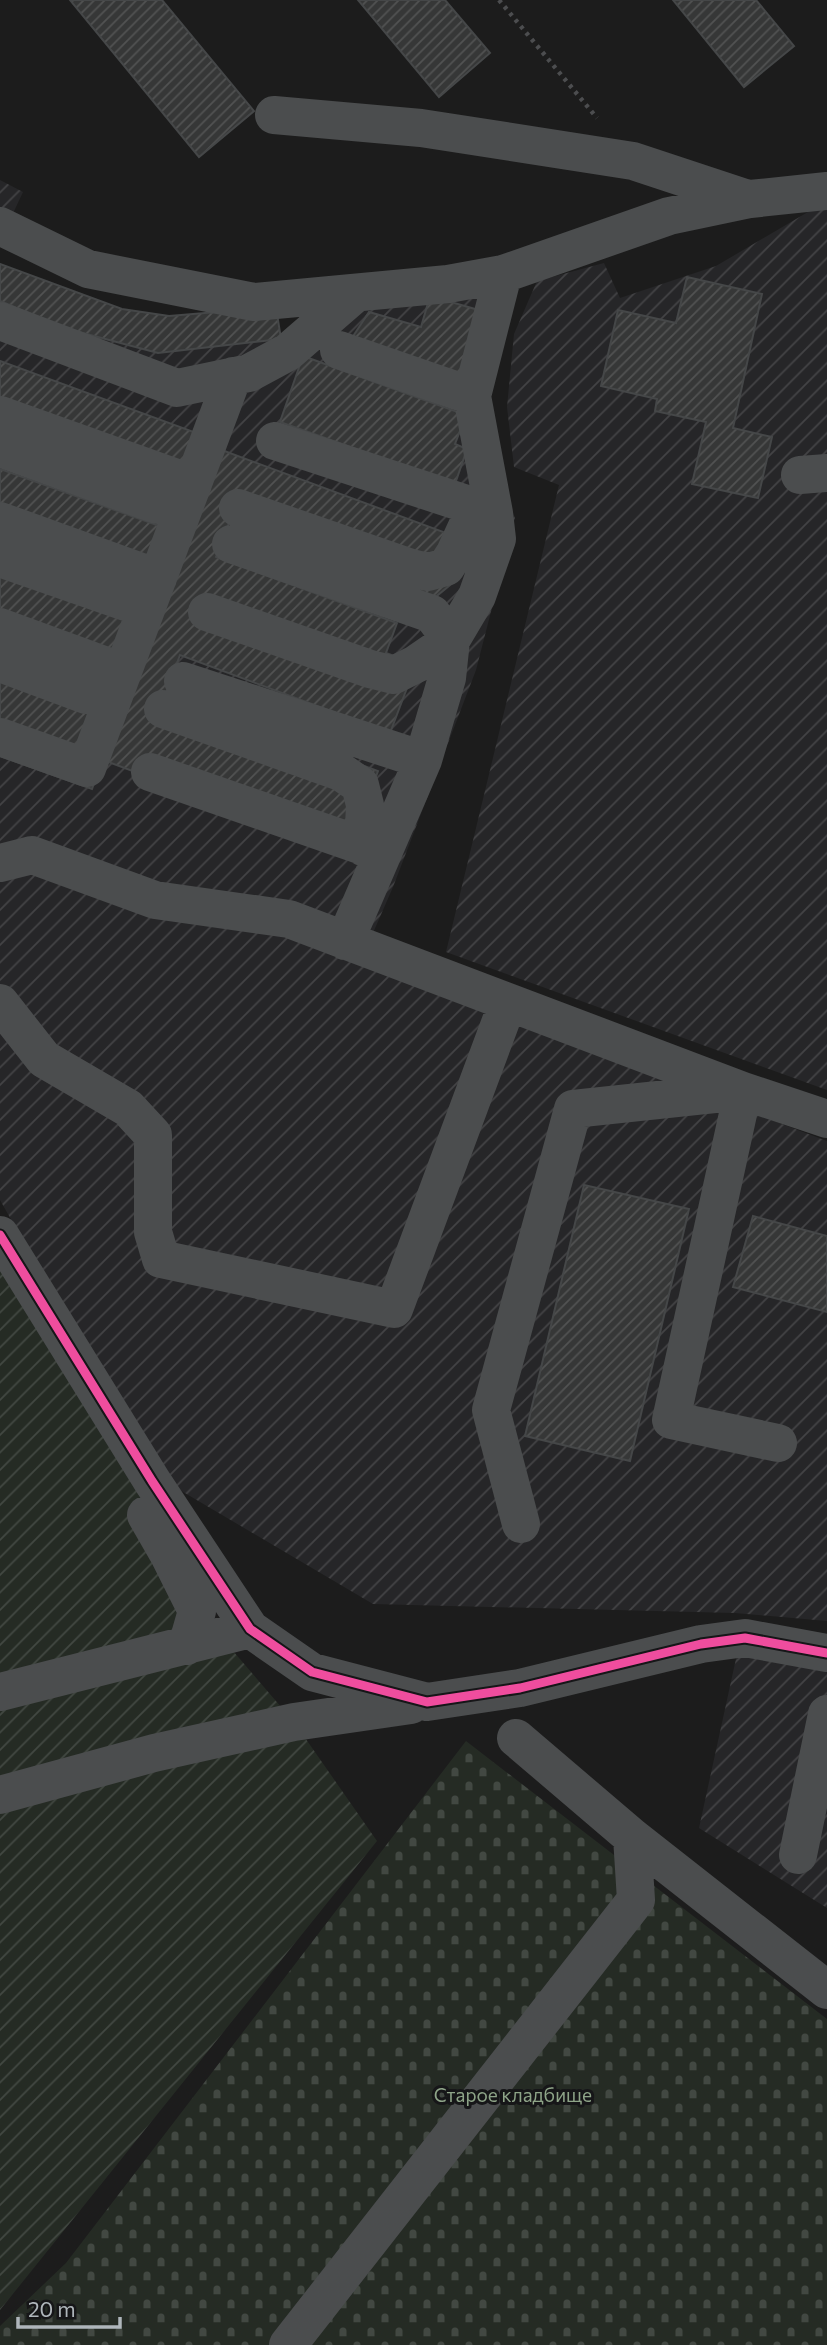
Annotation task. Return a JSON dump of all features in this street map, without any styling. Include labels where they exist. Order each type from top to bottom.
[{"type":"street","points":[[274,115],[421,128],[633,161],[750,199]]},
{"type":"street","points":[[0,226],[88,269],[254,302],[448,284],[502,275],[669,216],[750,199],[827,191]]},
{"type":"street","points":[[345,941],[373,850],[423,760],[447,678],[451,640],[477,596],[497,539],[485,510],[472,397],[502,275]]},
{"type":"street","points":[[0,320],[177,388],[249,373],[288,352],[356,293]]},
{"type":"street","points":[[339,351],[472,397]]},
{"type":"street","points":[[0,737],[88,768],[233,376]]},
{"type":"street","points":[[0,415],[193,484]]},
{"type":"street","points":[[275,441],[485,510]]},
{"type":"street","points":[[0,448],[158,505]]},
{"type":"street","points":[[451,640],[432,614],[235,526],[428,572],[446,567],[485,510]]},
{"type":"street","points":[[0,521],[158,578]]},
{"type":"street","points":[[0,558],[126,602]]},
{"type":"street","points":[[207,612],[394,676],[451,640]]},
{"type":"street","points":[[0,627],[123,672]]},
{"type":"street","points":[[0,663],[86,695]]},
{"type":"street","points":[[373,850],[360,785],[341,772],[173,695],[423,760]]},
{"type":"street","points":[[150,772],[373,850]]},
{"type":"street","points":[[0,863],[32,855],[155,900],[289,919],[743,1091],[827,1119]]},
{"type":"street","points":[[0,1003],[44,1059],[128,1108],[153,1135],[153,1232],[161,1259],[394,1309],[508,1002]]},
{"type":"street","points":[[743,1091],[671,1420],[778,1443]]},
{"type":"street","points":[[521,1524],[491,1410],[573,1110],[743,1091]]},
{"type":"street","points":[[0,1235],[152,1481],[250,1629],[312,1672],[427,1702]]},
{"type":"street","points":[[0,1265],[169,1555],[197,1611],[187,1646]]},
{"type":"street","points":[[2,1688],[250,1629]]},
{"type":"street","points":[[0,1796],[154,1753],[295,1722],[520,1688],[701,1643],[745,1638],[827,1653]]},
{"type":"street","points":[[798,1855],[827,1714]]},
{"type":"street","points":[[516,1738],[632,1837],[827,1990]]},
{"type":"street","points":[[288,2345],[636,1900],[632,1837]]},
{"type":"path","points":[[499,0],[598,118]]},
{"type":"shaded area","points":[[0,180],[23,192],[0,241]]},
{"type":"shaded area","points":[[825,202],[827,1090],[446,952],[559,485],[514,467],[507,407],[514,334],[537,281],[604,263],[620,298],[716,266]]},
{"type":"shaded area","points":[[0,264],[122,309],[169,316],[276,307],[281,339],[358,303],[431,294],[502,302],[487,368],[493,461],[515,518],[476,670],[393,887],[359,965],[827,1141],[827,1621],[735,1613],[373,1604],[156,1476],[0,1200]]},
{"type":"shaded area","points":[[739,1645],[827,1655],[827,1908],[699,1828]]},
{"type":"green space","points":[[0,1248],[221,1637],[294,1722],[377,1841],[0,2310]]},
{"type":"green space","name":"Старое кладбище","points":[[466,1741],[827,2019],[827,2345],[0,2345],[0,2326],[66,2263]]},
{"type":"building","points":[[70,0],[162,0],[254,111],[199,157]]},
{"type":"building","points":[[358,0],[445,0],[490,53],[439,97]]},
{"type":"building","points":[[673,0],[756,0],[794,46],[744,87]]},
{"type":"building","points":[[0,264],[122,309],[169,316],[276,307],[281,339],[158,353],[64,328],[0,301]]},
{"type":"building","points":[[687,277],[762,294],[733,428],[772,437],[758,498],[692,484],[706,422],[655,411],[657,399],[601,386],[618,310],[676,323]]},
{"type":"building","points":[[430,296],[489,313],[471,376],[350,341],[369,312],[421,327]]},
{"type":"building","points":[[303,356],[466,415],[455,444],[467,449],[455,484],[280,422]]},
{"type":"building","points":[[0,361],[221,442],[92,789],[0,756],[0,469],[165,528],[177,495],[0,432]]},
{"type":"building","points":[[219,449],[473,543],[460,577],[433,599],[229,523],[216,557],[397,623],[386,653],[416,664],[390,733],[180,655],[166,693],[378,771],[348,851],[103,760]]},
{"type":"building","points":[[584,1185],[689,1209],[630,1461],[525,1436]]},
{"type":"building","points":[[753,1216],[827,1236],[827,1312],[733,1287]]},
{"type":"cycle path","points":[[0,1235],[152,1481],[250,1629],[312,1672],[427,1702],[520,1688],[701,1644],[745,1638],[827,1653]]}]
